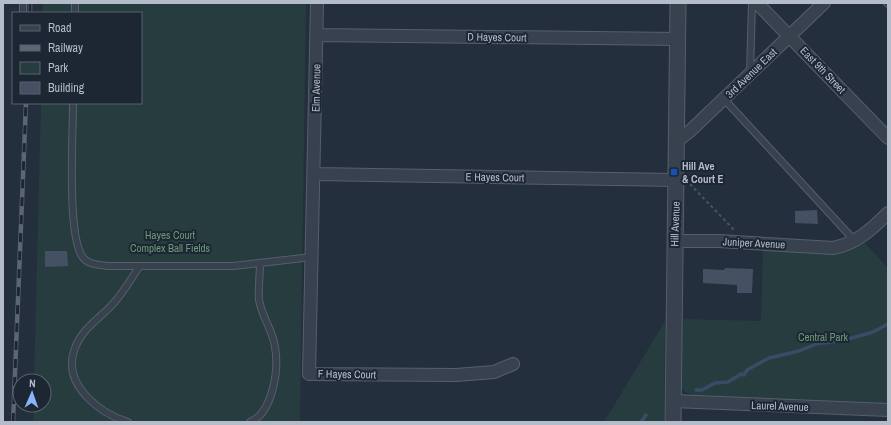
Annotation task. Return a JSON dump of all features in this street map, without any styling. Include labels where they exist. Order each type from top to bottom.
[{"type":"street","name":"Elm Avenue","points":[[315,174],[317,3]]},
{"type":"street","name":"Hill Avenue","points":[[672,422],[674,241],[683,182],[677,141],[678,3]]},
{"type":"street","name":"East 9th Street","points":[[757,3],[888,138]]},
{"type":"street","name":"3rd Avenue East","points":[[677,141],[750,75],[824,3]]},
{"type":"street","name":"D Hayes Court","points":[[317,35],[678,39]]},
{"type":"street","name":"E Hayes Court","points":[[315,174],[683,182]]},
{"type":"street","name":"F Hayes Court","points":[[315,174],[309,374],[462,374],[494,372],[513,364]]},
{"type":"street","points":[[855,241],[888,213]]},
{"type":"street","name":"Juniper Avenue","points":[[674,241],[833,248],[845,246],[855,241]]},
{"type":"street","name":"Laurel Avenue","points":[[673,401],[888,410]]},
{"type":"lane","points":[[750,75],[752,3]]},
{"type":"lane","points":[[724,99],[855,241]]},
{"type":"lane","points":[[73,104],[73,218],[77,244],[82,256],[94,264],[139,267],[233,266],[312,257]]},
{"type":"lane","points":[[250,422],[255,420],[262,413],[269,401],[276,368],[275,348],[259,299],[260,263]]},
{"type":"lane","points":[[128,422],[102,410],[91,402],[81,390],[74,376],[74,351],[81,337],[93,321],[112,304],[139,267]]},
{"type":"path","points":[[683,182],[746,243]]},
{"type":"green space","name":"Hayes Court Complex Ball Fields","points":[[43,3],[306,3],[300,422],[33,422],[34,413],[52,413],[52,373],[34,373],[41,104],[142,104],[142,12],[43,12]]},
{"type":"green space","name":"Central Park","points":[[863,241],[888,268],[888,404],[693,395],[682,389],[680,319],[761,321],[763,247],[848,250]]},
{"type":"green space","points":[[665,321],[664,422],[604,422]]},
{"type":"building","points":[[817,210],[818,224],[795,223],[795,211]]},
{"type":"building","points":[[45,251],[67,251],[68,266],[45,267]]},
{"type":"building","points":[[725,268],[753,269],[752,293],[737,293],[737,285],[703,283],[703,269],[724,270]]},
{"type":"waterway","points":[[696,390],[702,390],[715,383],[728,382],[741,374],[744,375],[747,370],[769,358],[799,351],[816,344],[845,340],[873,332],[888,324]]},
{"type":"waterway","points":[[641,422],[646,415]]},
{"type":"railway","points":[[30,3],[30,12]]},
{"type":"railway","points":[[13,422],[26,104]]},
{"type":"place","name":"Hill Ave & Court E","points":[[674,172]]}]
